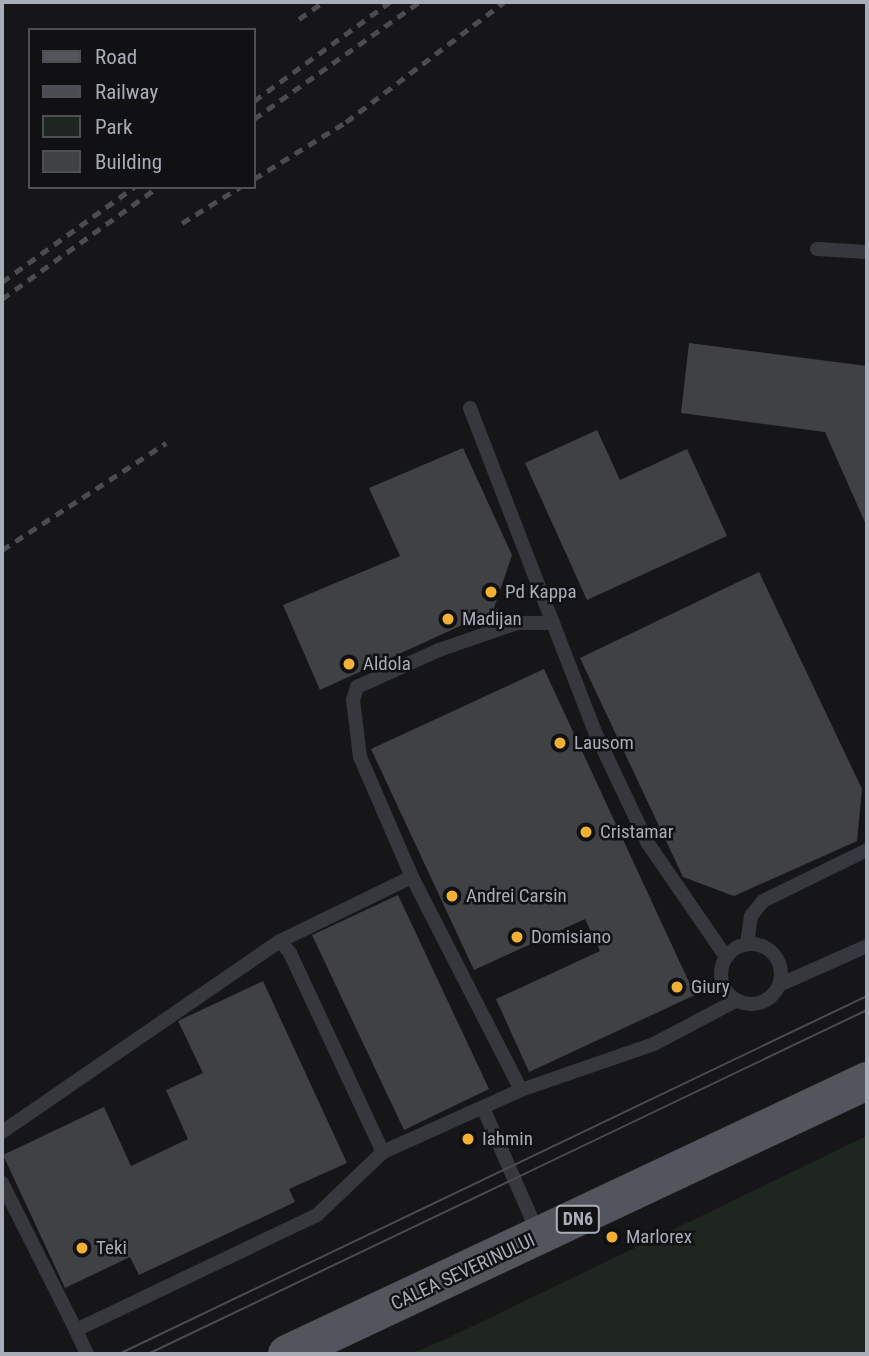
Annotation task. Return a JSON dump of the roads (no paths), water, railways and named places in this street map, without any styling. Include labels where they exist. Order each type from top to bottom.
[{"type":"main road","name":"CALEA SEVERINULUI","points":[[287,1354],[867,1081]]},
{"type":"lane","points":[[817,249],[867,252]]},
{"type":"lane","points":[[470,408],[553,623],[646,842],[726,957],[724,986],[737,1000]]},
{"type":"lane","points":[[521,1090],[412,877],[360,757],[353,700],[357,687],[439,650],[517,623],[553,623]]},
{"type":"lane","points":[[747,944],[751,916],[764,901],[867,850]]},
{"type":"lane","points":[[2,1132],[280,942],[412,877]]},
{"type":"lane","points":[[280,942],[290,953],[383,1152]]},
{"type":"lane","points":[[726,957],[747,944],[757,944],[775,955],[779,985]]},
{"type":"lane","points":[[76,1330],[317,1215],[383,1152],[484,1110],[521,1090],[654,1044],[737,1000],[756,1003],[779,985],[867,946]]},
{"type":"lane","points":[[484,1110],[540,1237]]},
{"type":"lane","points":[[2,1183],[87,1354]]},
{"type":"tram line","points":[[119,1354],[867,996]]},
{"type":"tram line","points":[[148,1354],[867,1010]]},
{"type":"railway","points":[[299,19],[323,2]]},
{"type":"railway","points":[[256,100],[390,2]]},
{"type":"railway","points":[[256,118],[419,2]]},
{"type":"railway","points":[[256,178],[346,122],[504,2]]},
{"type":"railway","points":[[2,282],[131,189]]},
{"type":"railway","points":[[2,299],[155,189]]},
{"type":"railway","points":[[182,223],[237,189]]},
{"type":"railway","points":[[2,550],[166,443]]},
{"type":"place","name":"Pd Kappa","points":[[491,592]]},
{"type":"place","name":"Madijan","points":[[448,619]]},
{"type":"place","name":"Aldola","points":[[349,664]]},
{"type":"place","name":"Lausom","points":[[560,743]]},
{"type":"place","name":"Cristamar","points":[[586,832]]},
{"type":"place","name":"Andrei Carsin","points":[[452,896]]},
{"type":"place","name":"Domisiano","points":[[517,937]]},
{"type":"place","name":"Giury","points":[[677,987]]},
{"type":"place","name":"Iahmin","points":[[468,1139]]},
{"type":"place","name":"Marlorex","points":[[612,1237]]},
{"type":"place","name":"Teki","points":[[82,1248]]}]
